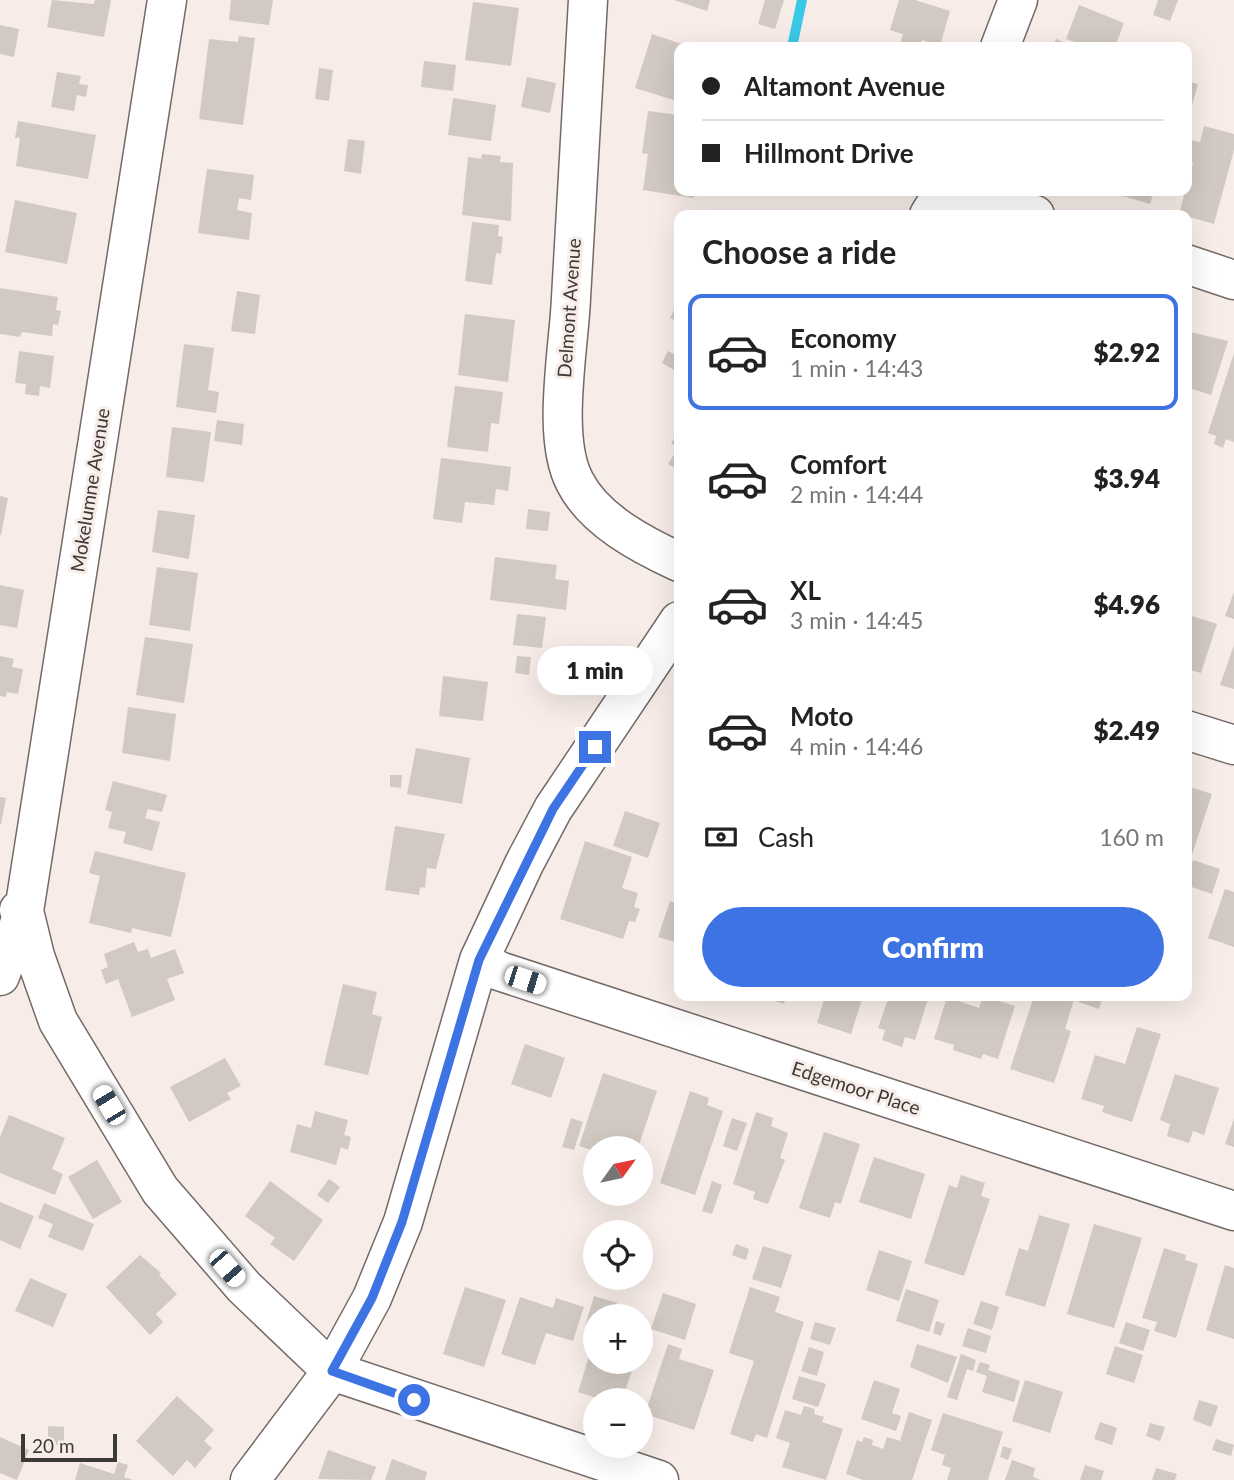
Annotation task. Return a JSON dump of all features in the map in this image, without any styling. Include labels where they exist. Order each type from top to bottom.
[{"type":"street","name":"Mokelumne Avenue","points":[[0,976],[167,0]]},
{"type":"street","name":"Delmont Avenue","points":[[588,0],[570,325],[563,389],[566,449],[574,482],[595,509],[623,531],[674,559]]},
{"type":"street","points":[[1002,42],[1018,0]]},
{"type":"street","points":[[974,196],[1019,210]]},
{"type":"street","points":[[1192,266],[1234,280]]},
{"type":"street","points":[[250,1480],[332,1371],[372,1298],[402,1222],[479,960],[553,809],[674,628]]},
{"type":"street","points":[[1192,732],[1234,745]]},
{"type":"street","points":[[12,909],[35,956],[58,1021],[160,1190],[244,1287],[332,1371],[659,1480]]},
{"type":"street","name":"Edgemoor Place","points":[[479,960],[499,971],[1234,1211]]},
{"type":"building","points":[[52,0],[94,4],[95,0],[111,0],[104,37],[47,27]]},
{"type":"building","points":[[231,0],[273,0],[269,25],[229,20]]},
{"type":"building","points":[[674,0],[710,0],[707,11]]},
{"type":"building","points":[[765,0],[784,0],[775,29],[758,24]]},
{"type":"building","points":[[899,0],[915,0],[950,11],[941,42],[901,42],[903,34],[890,30]]},
{"type":"building","points":[[1158,0],[1178,0],[1170,21],[1153,15]]},
{"type":"building","points":[[473,2],[519,8],[511,66],[465,60]]},
{"type":"building","points":[[1079,5],[1124,23],[1117,42],[1075,42],[1066,39]]},
{"type":"building","points":[[0,25],[19,29],[14,57],[0,54]]},
{"type":"building","points":[[652,34],[676,42],[674,100],[635,88]]},
{"type":"building","points":[[239,36],[255,38],[243,125],[199,119],[209,39],[238,42]]},
{"type":"building","points":[[424,61],[456,65],[453,91],[421,87]]},
{"type":"building","points":[[319,68],[333,70],[329,101],[315,99]]},
{"type":"building","points":[[57,72],[81,76],[79,84],[88,85],[86,97],[77,95],[74,111],[51,107]]},
{"type":"building","points":[[527,77],[556,83],[550,113],[521,107]]},
{"type":"building","points":[[1192,82],[1198,84],[1192,105]]},
{"type":"building","points":[[453,98],[496,105],[491,141],[448,135]]},
{"type":"building","points":[[648,111],[674,114],[674,195],[643,190],[648,154],[642,153]]},
{"type":"building","points":[[18,121],[96,135],[88,179],[16,166],[20,138],[15,138]]},
{"type":"building","points":[[1204,126],[1234,134],[1234,150],[1214,224],[1192,218],[1192,210],[1180,210],[1184,196],[1192,196],[1192,140],[1200,142]]},
{"type":"building","points":[[348,139],[365,141],[361,174],[344,171]]},
{"type":"building","points":[[482,154],[501,156],[500,162],[513,163],[511,221],[462,215],[468,157],[481,159]]},
{"type":"building","points":[[207,169],[254,175],[251,200],[239,198],[237,210],[252,213],[249,240],[198,233]]},
{"type":"building","points":[[1123,196],[1152,196],[1150,204]]},
{"type":"building","points":[[15,200],[77,213],[67,264],[5,252]]},
{"type":"building","points":[[472,222],[499,225],[498,236],[503,237],[501,254],[496,253],[492,285],[465,281]]},
{"type":"building","points":[[0,288],[58,297],[56,310],[61,311],[58,325],[53,324],[52,336],[22,332],[20,337],[0,334]]},
{"type":"building","points":[[237,291],[260,295],[255,334],[231,331]]},
{"type":"building","points":[[465,314],[515,320],[508,382],[458,375]]},
{"type":"building","points":[[1192,332],[1228,341],[1211,395],[1192,389]]},
{"type":"building","points":[[184,344],[214,348],[208,390],[219,392],[216,413],[176,407]]},
{"type":"building","points":[[19,351],[54,356],[50,388],[40,386],[39,396],[25,394],[26,384],[15,383]]},
{"type":"building","points":[[668,351],[674,354],[674,370],[662,363]]},
{"type":"building","points":[[1234,353],[1234,442],[1226,439],[1223,448],[1214,444],[1216,436],[1208,433]]},
{"type":"building","points":[[455,386],[503,392],[499,424],[491,423],[488,452],[447,447]]},
{"type":"building","points":[[217,420],[244,424],[242,445],[214,441]]},
{"type":"building","points":[[172,427],[211,432],[204,482],[166,477]]},
{"type":"building","points":[[674,454],[674,468],[668,464]]},
{"type":"building","points":[[441,458],[511,467],[508,491],[496,489],[494,505],[465,502],[462,523],[433,519]]},
{"type":"building","points":[[0,496],[8,498],[1,535],[0,535]]},
{"type":"building","points":[[528,509],[550,512],[548,531],[526,529]]},
{"type":"building","points":[[158,510],[195,515],[189,559],[152,552]]},
{"type":"building","points":[[495,557],[557,565],[555,579],[569,581],[566,610],[490,600]]},
{"type":"building","points":[[157,567],[198,573],[190,631],[149,625]]},
{"type":"building","points":[[0,585],[24,590],[17,628],[0,625]]},
{"type":"building","points":[[1234,592],[1234,619],[1225,616]]},
{"type":"building","points":[[517,614],[546,617],[542,648],[513,645]]},
{"type":"building","points":[[1192,616],[1217,624],[1201,673],[1192,671]]},
{"type":"building","points":[[145,637],[193,644],[184,703],[136,695]]},
{"type":"building","points":[[1234,645],[1234,689],[1220,685]]},
{"type":"building","points":[[0,656],[14,659],[12,667],[23,669],[18,694],[7,692],[6,697],[0,696]]},
{"type":"building","points":[[517,656],[531,657],[529,675],[515,673]]},
{"type":"building","points":[[443,676],[488,682],[483,721],[439,716]]},
{"type":"building","points":[[128,707],[176,714],[170,761],[122,753]]},
{"type":"building","points":[[416,748],[470,758],[462,804],[407,794]]},
{"type":"building","points":[[390,775],[402,775],[401,788],[390,787]]},
{"type":"building","points":[[113,781],[167,795],[162,812],[148,809],[145,818],[160,822],[152,851],[123,843],[126,832],[108,828],[112,812],[105,810]]},
{"type":"building","points":[[1192,788],[1212,794],[1192,855]]},
{"type":"building","points":[[0,797],[6,798],[1,824],[0,824]]},
{"type":"building","points":[[625,811],[660,823],[648,858],[613,846]]},
{"type":"building","points":[[395,826],[445,834],[436,869],[427,868],[425,888],[420,887],[419,895],[385,890]]},
{"type":"building","points":[[585,841],[632,857],[622,888],[638,893],[634,907],[640,909],[635,922],[629,921],[623,939],[560,919]]},
{"type":"building","points":[[95,851],[186,873],[171,937],[132,928],[131,933],[89,923],[100,876],[89,873]]},
{"type":"building","points":[[1193,860],[1220,869],[1212,894],[1192,887]]},
{"type":"building","points":[[1225,889],[1234,892],[1234,947],[1208,938]]},
{"type":"building","points":[[670,901],[674,902],[674,942],[658,937]]},
{"type":"building","points":[[134,942],[138,952],[148,949],[151,958],[175,949],[184,973],[167,979],[175,1000],[132,1017],[118,979],[106,984],[101,970],[108,967],[104,954]]},
{"type":"building","points":[[343,984],[377,992],[372,1014],[382,1017],[368,1075],[324,1065]]},
{"type":"building","points":[[824,1001],[861,1001],[851,1034],[817,1023]]},
{"type":"building","points":[[887,1001],[927,1001],[915,1040],[905,1037],[902,1047],[882,1040],[885,1030],[878,1028]]},
{"type":"building","points":[[946,1001],[959,1001],[979,1008],[981,1001],[999,1001],[1015,1006],[998,1059],[983,1054],[981,1059],[953,1050],[954,1045],[934,1039]]},
{"type":"building","points":[[1032,1001],[1073,1001],[1065,1029],[1071,1031],[1054,1083],[1010,1069]]},
{"type":"building","points":[[1076,1001],[1101,1001],[1099,1009]]},
{"type":"building","points":[[1137,1027],[1161,1034],[1132,1122],[1102,1112],[1104,1106],[1081,1099],[1095,1055],[1125,1064]]},
{"type":"building","points":[[525,1044],[565,1058],[551,1098],[511,1084]]},
{"type":"building","points":[[225,1058],[241,1086],[227,1093],[231,1099],[189,1122],[170,1087]]},
{"type":"building","points":[[603,1073],[657,1091],[642,1136],[583,1136],[583,1147],[579,1146]]},
{"type":"building","points":[[1175,1074],[1219,1088],[1204,1135],[1193,1131],[1189,1143],[1167,1136],[1170,1124],[1160,1120]]},
{"type":"building","points":[[690,1091],[709,1098],[707,1105],[723,1111],[695,1195],[660,1183]]},
{"type":"building","points":[[315,1111],[348,1120],[344,1135],[351,1137],[348,1150],[341,1147],[336,1165],[290,1152],[297,1124],[311,1128]]},
{"type":"building","points":[[756,1112],[773,1118],[771,1126],[788,1133],[780,1158],[785,1160],[768,1204],[753,1199],[755,1192],[733,1184]]},
{"type":"building","points":[[9,1115],[65,1138],[52,1169],[63,1174],[55,1195],[0,1173],[0,1137]]},
{"type":"building","points":[[571,1118],[583,1122],[574,1150],[562,1147]]},
{"type":"building","points":[[732,1118],[747,1123],[737,1151],[723,1146]]},
{"type":"building","points":[[1234,1119],[1234,1147],[1225,1144]]},
{"type":"building","points":[[824,1132],[860,1144],[841,1204],[835,1202],[830,1218],[799,1208]]},
{"type":"building","points":[[874,1157],[925,1174],[911,1219],[859,1202]]},
{"type":"building","points":[[97,1160],[122,1202],[93,1219],[68,1177]]},
{"type":"building","points":[[961,1175],[985,1183],[981,1196],[990,1199],[964,1276],[924,1263],[949,1185],[957,1188]]},
{"type":"building","points":[[329,1179],[340,1187],[328,1203],[317,1195]]},
{"type":"building","points":[[270,1181],[323,1220],[294,1261],[270,1244],[275,1238],[245,1216]]},
{"type":"building","points":[[712,1181],[722,1185],[712,1214],[702,1211]]},
{"type":"building","points":[[0,1202],[34,1216],[20,1249],[0,1240]]},
{"type":"building","points":[[44,1203],[94,1224],[83,1251],[48,1237],[53,1224],[38,1218]]},
{"type":"building","points":[[1039,1215],[1070,1224],[1045,1307],[1005,1295],[1019,1248],[1028,1251]]},
{"type":"building","points":[[1094,1224],[1142,1238],[1114,1328],[1067,1314]]},
{"type":"building","points":[[736,1244],[749,1249],[746,1260],[732,1255]]},
{"type":"building","points":[[763,1246],[792,1255],[781,1288],[752,1279]]},
{"type":"building","points":[[1164,1248],[1186,1255],[1185,1260],[1198,1264],[1176,1338],[1154,1331],[1157,1322],[1142,1318]]},
{"type":"building","points":[[879,1250],[912,1261],[899,1301],[866,1290]]},
{"type":"building","points":[[140,1255],[161,1273],[159,1275],[177,1294],[156,1314],[163,1322],[150,1335],[106,1287]]},
{"type":"building","points":[[1225,1265],[1234,1268],[1234,1339],[1206,1330]]},
{"type":"building","points":[[30,1278],[67,1294],[53,1327],[15,1311]]},
{"type":"building","points":[[465,1287],[506,1300],[484,1367],[443,1354]]},
{"type":"building","points":[[750,1287],[780,1297],[775,1312],[804,1322],[767,1438],[756,1434],[753,1442],[730,1434],[754,1361],[729,1353]]},
{"type":"building","points":[[906,1289],[939,1300],[929,1332],[896,1321]]},
{"type":"building","points":[[663,1293],[696,1304],[685,1340],[653,1330]]},
{"type":"building","points":[[594,1296],[617,1303],[617,1304],[592,1304]]},
{"type":"building","points":[[520,1297],[553,1308],[556,1298],[583,1307],[573,1341],[546,1333],[535,1365],[501,1354]]},
{"type":"building","points":[[981,1301],[999,1307],[992,1330],[973,1324]]},
{"type":"building","points":[[936,1321],[945,1324],[941,1336],[933,1333]]},
{"type":"building","points":[[815,1322],[836,1328],[830,1345],[810,1339]]},
{"type":"building","points":[[1126,1322],[1150,1330],[1143,1351],[1119,1343]]},
{"type":"building","points":[[968,1328],[991,1336],[986,1353],[962,1346]]},
{"type":"building","points":[[668,1344],[682,1349],[679,1359],[714,1370],[694,1430],[653,1417],[653,1390]]},
{"type":"building","points":[[917,1344],[957,1357],[948,1383],[910,1367]]},
{"type":"building","points":[[1115,1346],[1143,1355],[1134,1383],[1106,1374]]},
{"type":"building","points":[[809,1347],[824,1352],[817,1376],[801,1371]]},
{"type":"building","points":[[961,1354],[976,1360],[973,1371],[967,1369],[957,1400],[947,1397]]},
{"type":"building","points":[[980,1362],[990,1365],[988,1370],[1020,1381],[1014,1402],[982,1392],[987,1376],[976,1372]]},
{"type":"building","points":[[584,1374],[631,1374],[626,1388],[583,1388],[583,1394],[578,1392]]},
{"type":"building","points":[[799,1376],[826,1384],[818,1407],[792,1399]]},
{"type":"building","points":[[874,1380],[900,1389],[892,1413],[901,1416],[896,1431],[861,1419]]},
{"type":"building","points":[[1025,1380],[1063,1392],[1050,1433],[1012,1421]]},
{"type":"building","points":[[177,1396],[214,1430],[204,1441],[212,1448],[195,1468],[187,1460],[173,1476],[136,1441]]},
{"type":"building","points":[[1199,1400],[1218,1406],[1211,1427],[1193,1420]]},
{"type":"building","points":[[804,1406],[815,1409],[814,1414],[824,1417],[822,1422],[843,1429],[826,1480],[782,1467],[790,1443],[776,1438],[785,1410],[801,1415]]},
{"type":"building","points":[[909,1412],[932,1420],[912,1480],[863,1480],[846,1474],[857,1440],[862,1442],[864,1437],[873,1440],[872,1445],[883,1449],[887,1437],[900,1441]]},
{"type":"building","points":[[943,1413],[1003,1432],[988,1480],[947,1480],[951,1468],[942,1465],[945,1455],[931,1450]]},
{"type":"building","points":[[1100,1422],[1117,1428],[1112,1445],[1094,1439]]},
{"type":"building","points":[[1150,1423],[1165,1427],[1160,1441],[1146,1436]]},
{"type":"building","points":[[48,1426],[64,1427],[64,1445],[48,1445]]},
{"type":"building","points":[[0,1437],[29,1450],[17,1480],[0,1473]]},
{"type":"building","points":[[1216,1439],[1234,1445],[1231,1456],[1212,1450]]},
{"type":"building","points":[[1003,1446],[1012,1449],[1008,1460],[1000,1457]]},
{"type":"building","points":[[328,1450],[376,1467],[371,1480],[318,1479]]},
{"type":"building","points":[[392,1459],[427,1472],[425,1480],[385,1480]]},
{"type":"building","points":[[1012,1460],[1035,1468],[1033,1477],[1041,1480],[1005,1480]]},
{"type":"building","points":[[118,1462],[128,1465],[124,1477],[133,1480],[75,1480],[80,1463],[114,1474]]},
{"type":"building","points":[[1085,1465],[1104,1471],[1101,1480],[1080,1480]]},
{"type":"building","points":[[1156,1468],[1177,1474],[1175,1480],[1152,1480]]},
{"type":"waterway","points":[[793,42],[802,0]]},
{"type":"route","points":[[414,1400],[332,1371],[372,1298],[402,1222],[479,960],[515,881],[553,809],[595,747]]}]
